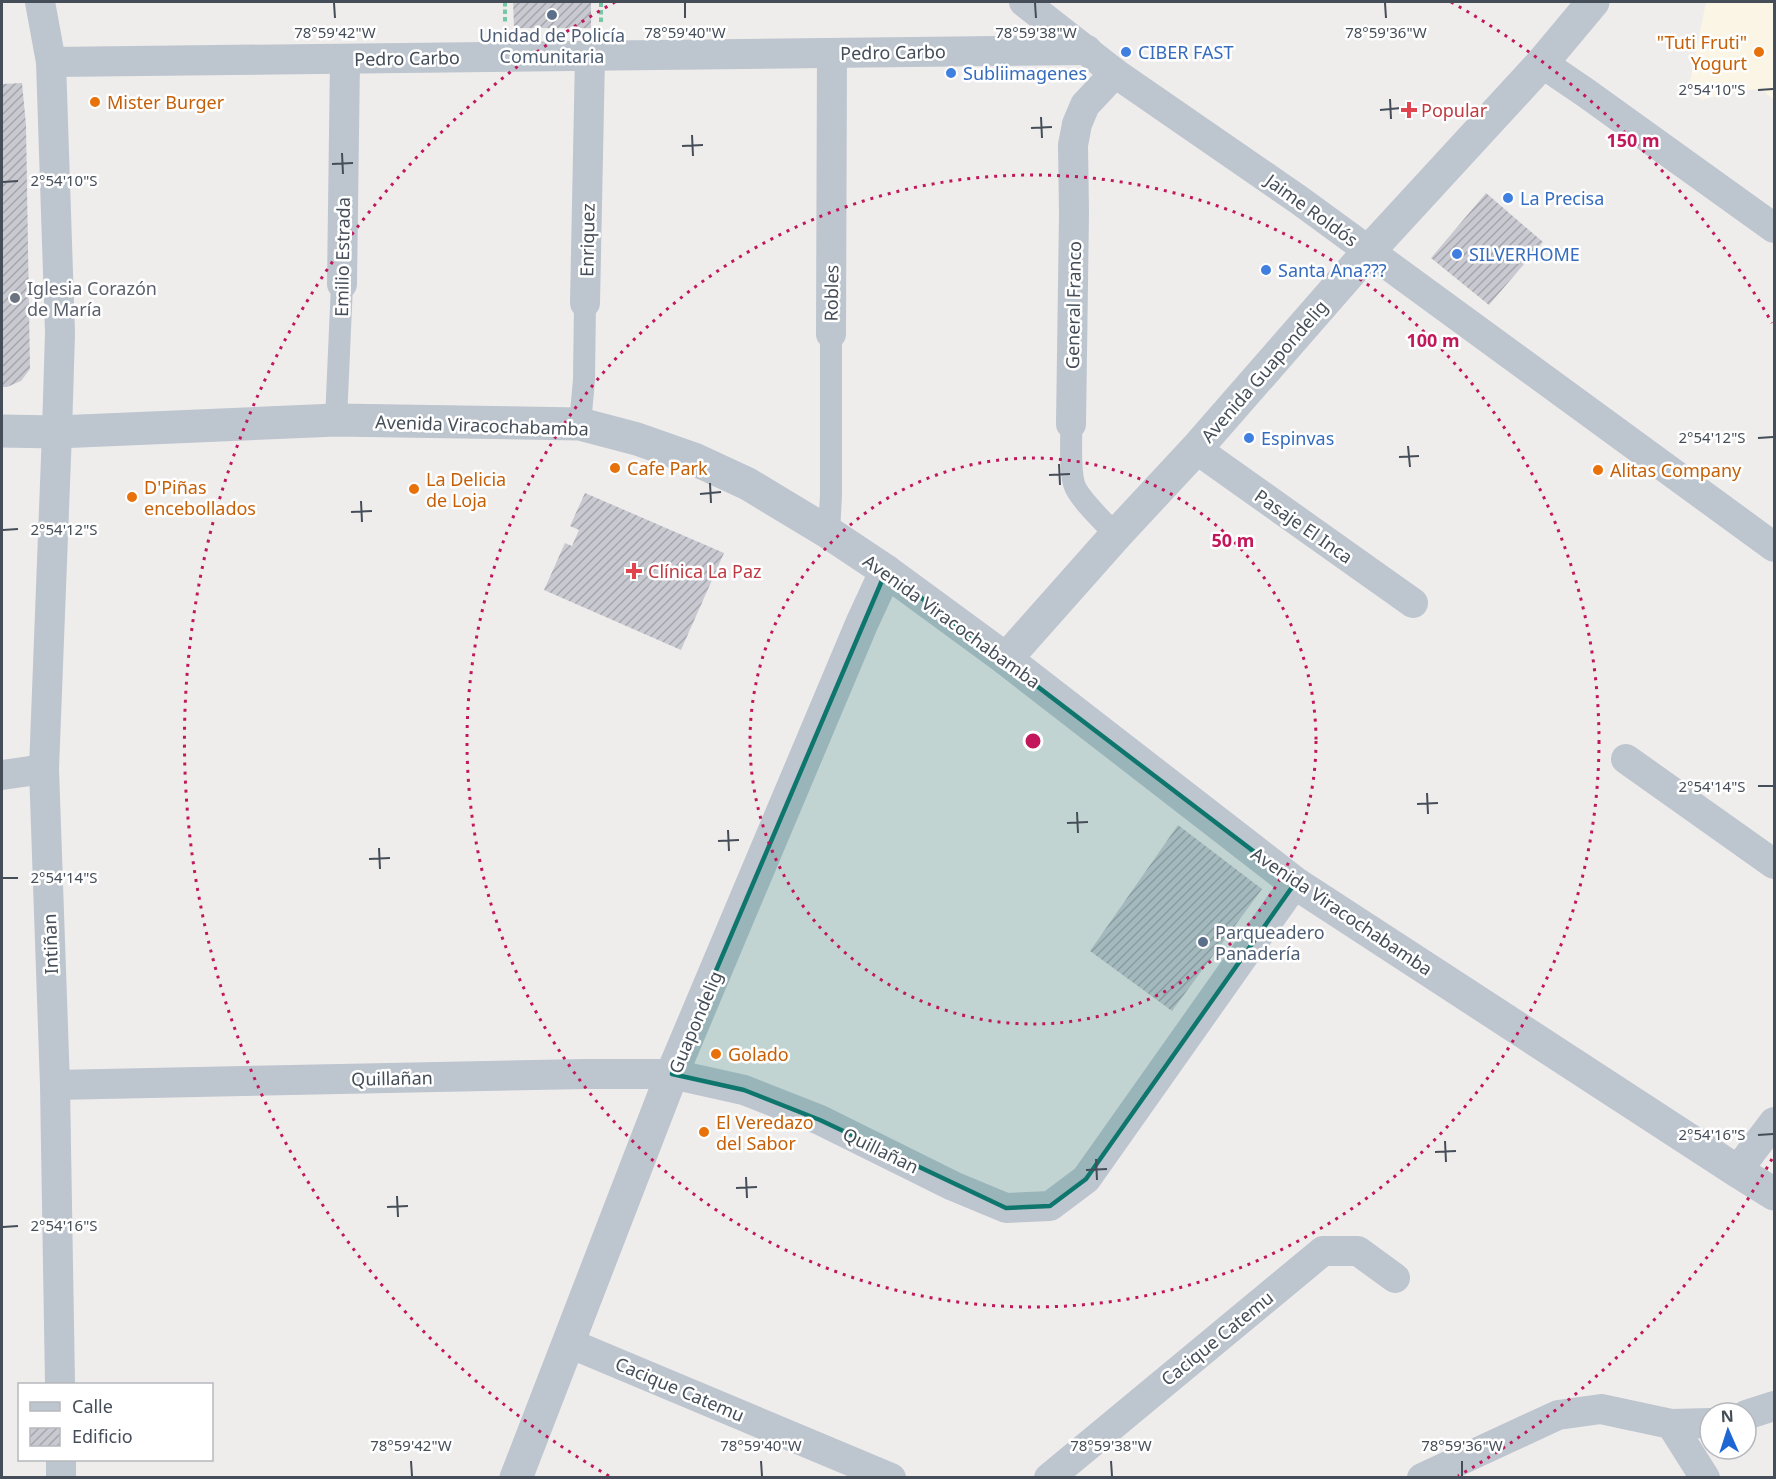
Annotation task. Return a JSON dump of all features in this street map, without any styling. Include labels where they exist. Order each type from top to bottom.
[{"type":"street","name":"Intiñan","points":[[40,2],[51,62],[60,333],[44,768],[55,1085],[60,1383]]},
{"type":"street","name":"Jaime Roldós","points":[[1024,2],[1115,73],[1370,251],[1774,547]]},
{"type":"street","name":"Avenida Guapondelig","points":[[1006,659],[1370,251],[1542,63],[1593,2]]},
{"type":"street","name":"Pedro Carbo","points":[[51,62],[1087,50]]},
{"type":"street","name":"Robles","points":[[829,533],[832,53]]},
{"type":"street","name":"Enriquez","points":[[580,424],[584,380],[590,56]]},
{"type":"street","name":"Emilio Estrada","points":[[336,420],[342,284],[345,59]]},
{"type":"street","points":[[1542,63],[1774,228]]},
{"type":"street","name":"General Franco","points":[[1115,73],[1085,105],[1077,124],[1073,145],[1071,424],[1075,486],[1082,498],[1116,535]]},
{"type":"street","name":"Avenida Viracochabamba","points":[[2,431],[57,432],[336,420],[580,424],[637,439],[694,459],[748,484],[886,571],[1006,659],[1295,883],[1774,1194]]},
{"type":"street","name":"Pasaje El Inca","points":[[1196,448],[1413,603]]},
{"type":"street","name":"Guapondelig","points":[[516,1478],[672,1074],[886,571]]},
{"type":"street","points":[[1626,759],[1774,864]]},
{"type":"street","points":[[2,775],[44,768]]},
{"type":"street","name":"Quillañan","points":[[55,1085],[672,1074],[744,1090],[820,1120],[953,1186],[1006,1208],[1050,1206],[1086,1179],[1295,883]]},
{"type":"street","points":[[1737,1171],[1774,1122]]},
{"type":"street","name":"Cacique Catemu","points":[[1049,1478],[1323,1251],[1358,1251],[1395,1278]]},
{"type":"street","name":"Cacique Catemu","points":[[569,1343],[891,1478]]},
{"type":"street","points":[[1758,1411],[1774,1406]]},
{"type":"street","points":[[1422,1478],[1558,1415],[1601,1409],[1671,1424],[1698,1423]]},
{"type":"street","points":[[1671,1424],[1705,1478]]},
{"type":"street","points":[[61,1461],[61,1478]]},
{"type":"path","points":[[505,2],[506,30]]},
{"type":"highlighted area","points":[[886,571],[1295,883],[1086,1179],[1050,1206],[1006,1208],[820,1120],[744,1090],[672,1074]]},
{"type":"shaded area","points":[[1706,2],[1774,2],[1774,100],[1761,89],[1739,91],[1701,100],[1689,86]]},
{"type":"building","name":"Unidad de Policía Comunitaria","points":[[513,2],[591,2],[591,28],[514,28]]},
{"type":"building","name":"Iglesia Corazón de María","points":[[22,83],[26,125],[30,369],[21,381],[2,387],[2,84]]},
{"type":"building","points":[[1486,193],[1543,242],[1489,305],[1431,258]]},
{"type":"building","name":"Clínica La Paz","points":[[585,493],[724,553],[681,650],[544,590],[565,543],[572,546],[579,530],[570,526]]},
{"type":"building","points":[[1178,825],[1262,889],[1172,1011],[1090,951]]},
{"type":"place","name":"Unidad de Policía Comunitaria","points":[[552,15]]},
{"type":"place","name":"CIBER FAST","points":[[1126,52]]},
{"type":"place","name":"\"Tuti Fruti\" Yogurt","points":[[1759,52]]},
{"type":"place","name":"Subliimagenes","points":[[951,73]]},
{"type":"place","name":"Mister Burger","points":[[95,102]]},
{"type":"place","name":"Popular","points":[[1409,110]]},
{"type":"place","name":"La Precisa","points":[[1508,198]]},
{"type":"place","name":"SILVERHOME","points":[[1457,254]]},
{"type":"place","name":"Santa Ana???","points":[[1266,270]]},
{"type":"place","name":"Iglesia Corazón de María","points":[[15,298]]},
{"type":"place","name":"Espinvas","points":[[1249,438]]},
{"type":"place","name":"Cafe Park","points":[[615,468]]},
{"type":"place","name":"Alitas Company","points":[[1598,470]]},
{"type":"place","name":"La Delicia de Loja","points":[[414,489]]},
{"type":"place","name":"D'Piñas encebollados","points":[[132,497]]},
{"type":"place","name":"Clínica La Paz","points":[[634,571]]},
{"type":"place","name":"Parqueadero Panadería","points":[[1203,942]]},
{"type":"place","name":"Golado","points":[[716,1054]]},
{"type":"place","name":"El Veredazo del Sabor","points":[[704,1132]]}]
